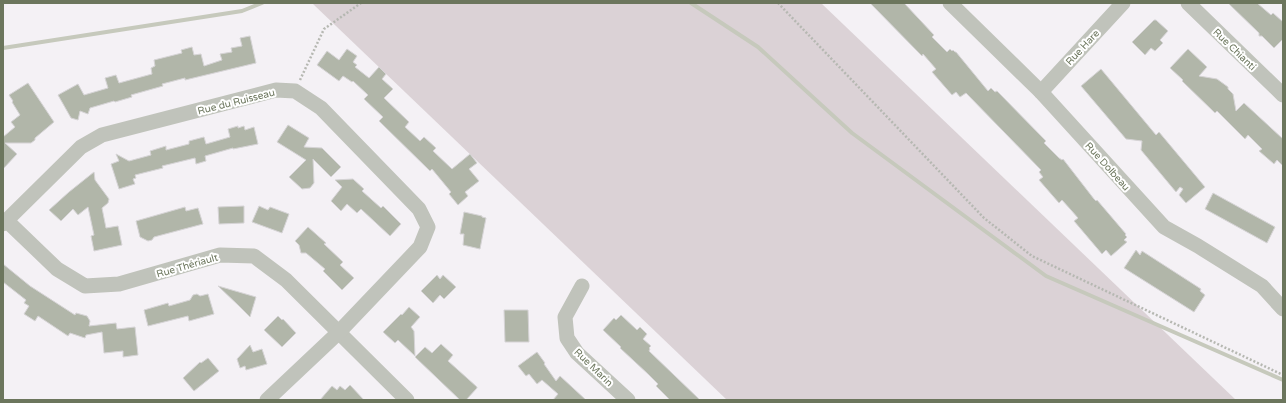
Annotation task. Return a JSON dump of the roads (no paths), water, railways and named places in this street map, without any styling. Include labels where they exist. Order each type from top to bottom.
[{"type":"street","name":"Rue Dolbeau","points":[[950,3],[1041,92],[1164,227],[1198,246],[1262,286],[1283,309]]},
{"type":"street","name":"Rue Hare","points":[[1041,92],[1123,3]]},
{"type":"street","name":"Rue Chianti","points":[[1188,3],[1283,95]]},
{"type":"street","name":"Rue du Ruisseau","points":[[5,222],[81,147],[102,135],[276,90],[295,91],[321,108],[343,130],[419,208],[428,227],[420,247],[338,333]]},
{"type":"street","name":"Rue Thériault","points":[[5,222],[57,269],[85,286],[119,284],[220,255],[254,256],[286,280],[407,400]]},
{"type":"street","name":"Rue Marin","points":[[582,286],[565,317],[567,338],[577,353],[628,400]]},
{"type":"street","points":[[268,400],[338,333]]},
{"type":"waterway","points":[[3,48],[242,11],[262,3]]},
{"type":"waterway","points":[[691,3],[758,47],[852,133],[1046,276],[1283,380]]}]
